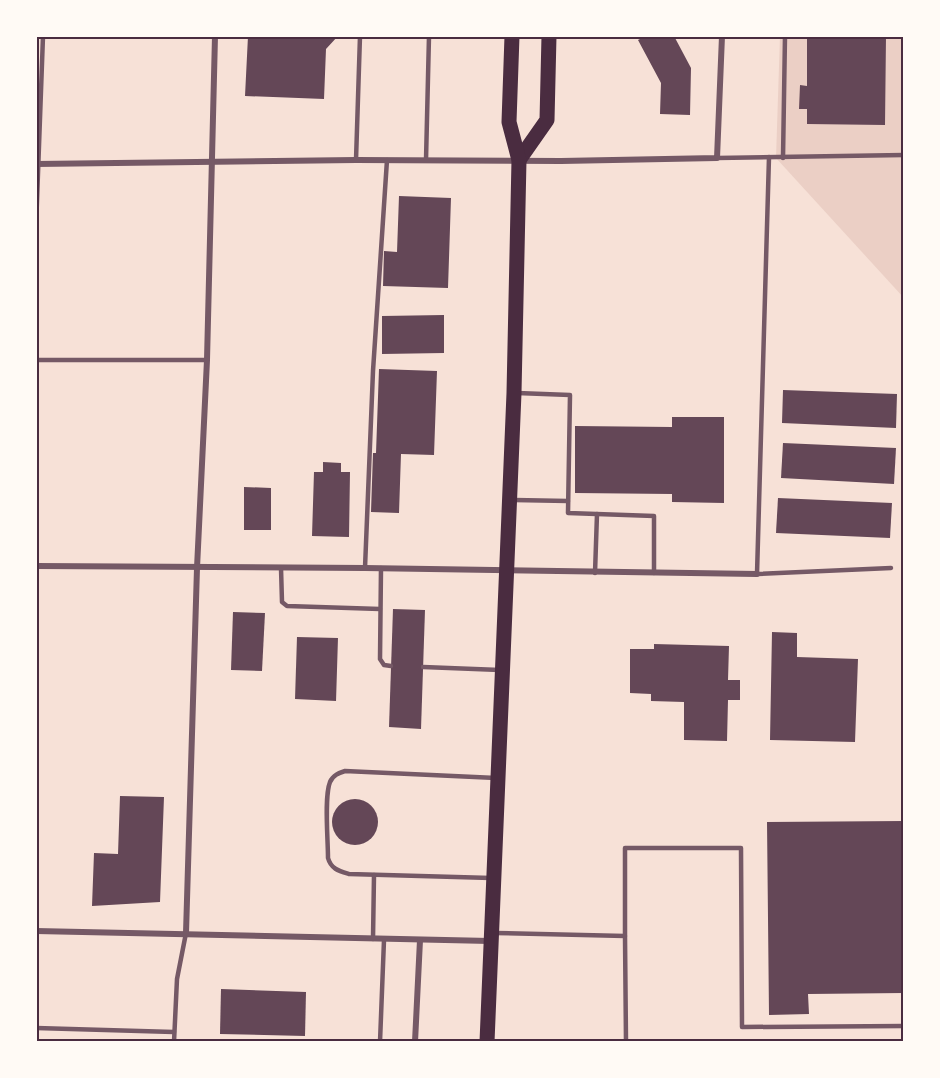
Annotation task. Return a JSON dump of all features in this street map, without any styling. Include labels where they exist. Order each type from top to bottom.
[{"type":"main road","points":[[487,1042],[514,393],[519,160],[509,122],[512,36]]},
{"type":"main road","points":[[519,160],[546,120],[549,36]]},
{"type":"street","points":[[186,933],[197,568],[207,360],[214,36]]},
{"type":"street","points":[[37,164],[717,158],[722,36]]},
{"type":"street","points":[[36,567],[381,568],[757,574]]},
{"type":"street","points":[[36,931],[420,940],[491,937]]},
{"type":"street","points":[[416,1042],[420,940]]},
{"type":"lane","points":[[36,228],[43,36]]},
{"type":"lane","points":[[356,160],[360,36]]},
{"type":"lane","points":[[426,160],[429,36]]},
{"type":"lane","points":[[783,158],[785,36]]},
{"type":"lane","points":[[717,158],[904,154]]},
{"type":"lane","points":[[769,158],[757,574],[891,568]]},
{"type":"lane","points":[[365,568],[373,371],[387,160]]},
{"type":"lane","points":[[36,360],[207,360]]},
{"type":"lane","points":[[514,393],[570,394],[568,513],[654,516],[654,573]]},
{"type":"lane","points":[[510,500],[568,501]]},
{"type":"lane","points":[[595,573],[597,514]]},
{"type":"lane","points":[[281,568],[282,602],[287,606],[380,609]]},
{"type":"lane","points":[[381,568],[380,659],[384,665],[391,666]]},
{"type":"lane","points":[[423,667],[503,670]]},
{"type":"lane","points":[[494,878],[349,874],[338,871],[330,865],[328,858],[328,792],[331,781],[336,775],[345,771],[498,778]]},
{"type":"lane","points":[[626,1042],[625,848],[741,848],[742,1027],[904,1026]]},
{"type":"lane","points":[[373,939],[374,874]]},
{"type":"lane","points":[[174,1042],[177,979],[186,933]]},
{"type":"lane","points":[[491,937],[625,936]]},
{"type":"lane","points":[[380,1042],[384,939]]},
{"type":"lane","points":[[36,1028],[174,1032]]},
{"type":"shaded area","points":[[780,36],[904,36],[904,298],[776,158]]},
{"type":"building","points":[[248,36],[338,36],[326,49],[324,99],[245,96]]},
{"type":"building","points":[[646,36],[674,36],[691,68],[690,115],[660,114],[661,83],[638,40]]},
{"type":"building","points":[[807,36],[886,36],[885,125],[807,124],[807,109],[799,109],[800,85],[807,86]]},
{"type":"building","points":[[399,196],[451,198],[448,288],[383,286],[384,251],[397,252]]},
{"type":"building","points":[[444,315],[444,353],[382,354],[382,316]]},
{"type":"building","points":[[379,369],[437,371],[434,455],[401,454],[399,513],[371,512]]},
{"type":"building","points":[[783,390],[897,394],[896,428],[782,423]]},
{"type":"building","points":[[672,417],[724,417],[724,503],[672,502],[672,494],[575,493],[575,426],[672,427]]},
{"type":"building","points":[[783,443],[896,448],[894,484],[781,478]]},
{"type":"building","points":[[323,462],[341,463],[341,472],[350,472],[349,537],[312,536],[314,472],[323,472]]},
{"type":"building","points":[[244,487],[271,488],[271,530],[244,530]]},
{"type":"building","points":[[778,498],[892,503],[890,538],[776,533]]},
{"type":"building","points":[[393,609],[425,610],[421,729],[389,727]]},
{"type":"building","points":[[233,612],[265,613],[262,671],[231,670]]},
{"type":"building","points":[[772,632],[797,633],[797,657],[858,659],[855,742],[770,740]]},
{"type":"building","points":[[297,637],[338,638],[336,701],[295,699]]},
{"type":"building","points":[[654,644],[729,646],[728,680],[740,680],[740,700],[728,700],[727,741],[684,740],[684,702],[651,701],[651,694],[630,693],[630,649],[654,649]]},
{"type":"building","points":[[120,796],[164,797],[160,902],[92,906],[94,853],[118,854]]},
{"type":"building","points":[[355,799],[371,806],[378,822],[371,838],[355,845],[339,838],[332,822],[339,806]]},
{"type":"building","points":[[904,821],[904,993],[808,994],[809,1014],[769,1015],[767,822]]},
{"type":"building","points":[[221,989],[306,992],[305,1036],[220,1034]]}]
